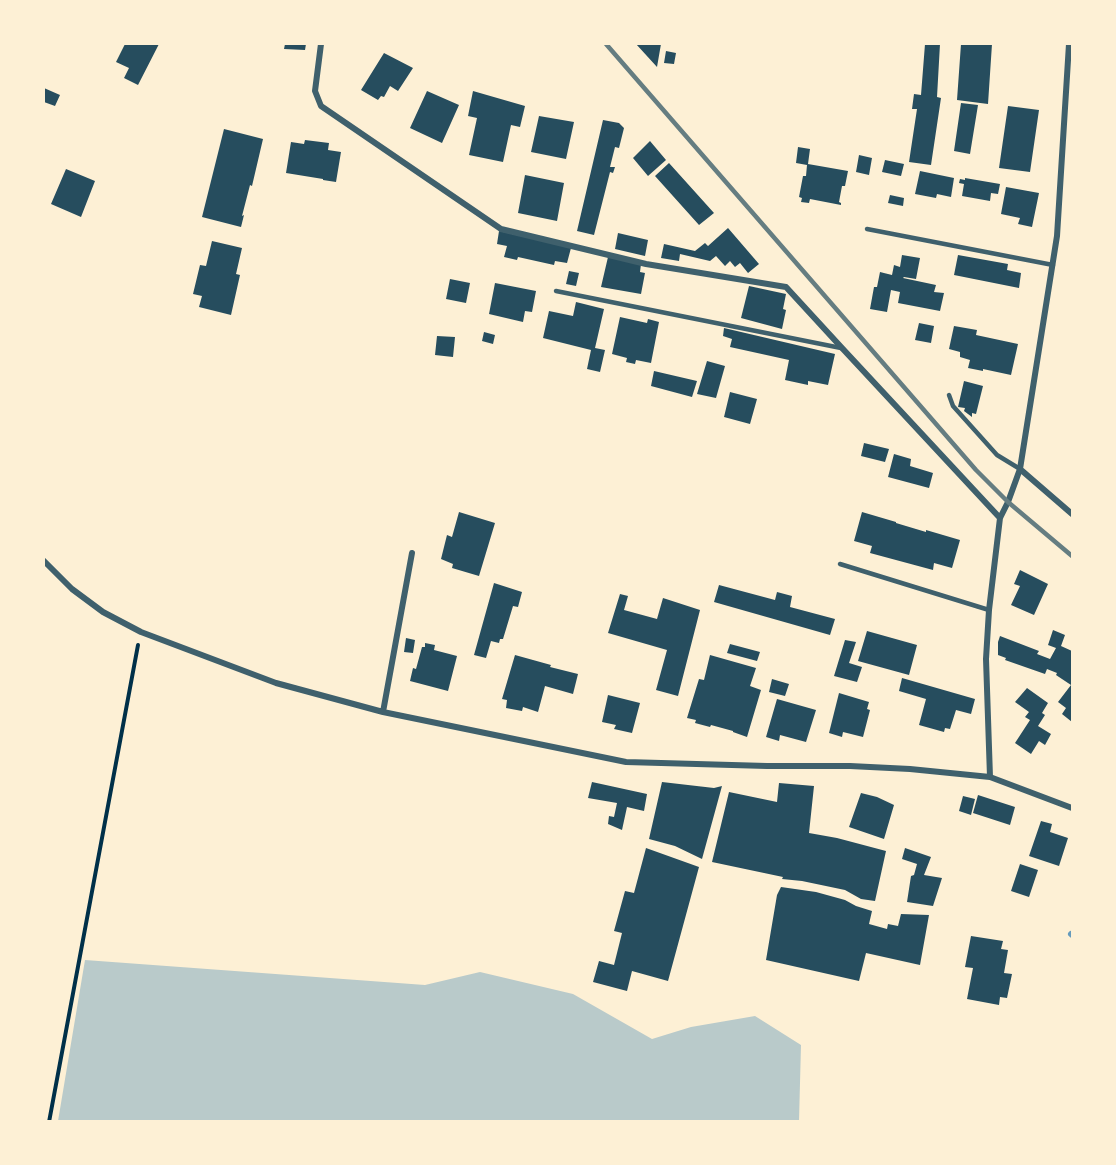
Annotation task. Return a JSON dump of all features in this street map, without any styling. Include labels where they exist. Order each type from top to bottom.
[{"type":"street","points":[[321,44],[315,91],[321,106],[501,229],[646,264],[786,287],[1000,518]]},
{"type":"street","points":[[990,777],[986,659],[989,610],[1000,518],[1020,469],[1053,265],[1062,172],[1069,44]]},
{"type":"street","points":[[1020,469],[1072,514]]},
{"type":"street","points":[[383,712],[412,553]]},
{"type":"street","points":[[44,561],[72,588],[103,612],[141,632],[276,683],[383,712],[626,762],[850,766],[990,777],[1072,808]]},
{"type":"lane","points":[[867,229],[1053,265]]},
{"type":"lane","points":[[556,291],[842,348]]},
{"type":"lane","points":[[950,396],[953,406],[997,455],[1020,469]]},
{"type":"lane","points":[[840,564],[989,610]]},
{"type":"path","points":[[49,1122],[141,632]]},
{"type":"shaded area","points":[[85,960],[425,985],[480,972],[573,994],[652,1039],[691,1027],[755,1016],[801,1045],[799,1121],[58,1121]]},
{"type":"building","points":[[125,44],[159,44],[138,85],[124,78],[129,68],[116,62]]},
{"type":"building","points":[[285,44],[306,44],[305,50],[284,49]]},
{"type":"building","points":[[636,44],[661,44],[657,67]]},
{"type":"building","points":[[925,44],[940,44],[937,97],[941,98],[931,165],[909,162],[917,109],[912,109],[914,94],[921,95]]},
{"type":"building","points":[[961,44],[992,44],[988,104],[957,100]]},
{"type":"building","points":[[666,51],[676,53],[674,64],[664,63]]},
{"type":"building","points":[[384,53],[413,68],[398,91],[390,86],[384,97],[381,96],[378,100],[361,90]]},
{"type":"building","points":[[44,88],[60,95],[55,106],[44,102]]},
{"type":"building","points":[[427,91],[459,105],[442,143],[410,128]]},
{"type":"building","points":[[473,91],[525,106],[520,127],[511,125],[503,162],[469,155],[477,118],[468,116]]},
{"type":"building","points":[[961,103],[978,105],[970,154],[954,151]]},
{"type":"building","points":[[1008,106],[1039,110],[1030,172],[999,168]]},
{"type":"building","points":[[539,116],[574,122],[566,159],[531,152]]},
{"type":"building","points":[[603,120],[619,123],[624,128],[619,148],[615,147],[610,167],[615,167],[613,173],[610,172],[594,235],[577,231]]},
{"type":"building","points":[[224,129],[263,139],[241,227],[202,217]]},
{"type":"building","points":[[305,140],[329,143],[328,150],[341,152],[336,182],[286,173],[291,142],[304,144]]},
{"type":"building","points":[[650,141],[666,160],[648,176],[633,158]]},
{"type":"building","points":[[798,147],[810,149],[808,164],[848,171],[845,186],[842,186],[839,202],[841,205],[810,199],[809,203],[801,202],[802,198],[799,197],[807,165],[796,163]]},
{"type":"building","points":[[859,155],[872,158],[869,175],[856,172]]},
{"type":"building","points":[[885,160],[904,164],[901,176],[882,172]]},
{"type":"building","points":[[669,163],[714,213],[699,225],[655,176]]},
{"type":"building","points":[[66,169],[95,181],[81,217],[51,204]]},
{"type":"building","points":[[920,171],[954,178],[951,197],[937,194],[936,198],[915,194]]},
{"type":"building","points":[[525,175],[564,183],[557,221],[518,213]]},
{"type":"building","points":[[965,178],[1000,184],[998,194],[991,193],[990,201],[962,196],[964,184],[959,183],[960,179],[965,180]]},
{"type":"building","points":[[1006,187],[1039,193],[1032,227],[1018,224],[1020,218],[1001,214]]},
{"type":"building","points":[[890,195],[904,198],[903,206],[888,203]]},
{"type":"building","points":[[728,228],[759,264],[748,273],[740,263],[735,267],[730,261],[725,266],[716,256],[710,261],[680,254],[679,261],[661,258],[664,244],[695,251],[705,243],[708,246]]},
{"type":"building","points":[[499,231],[571,248],[567,263],[555,261],[554,265],[518,257],[517,260],[504,257],[507,246],[497,244]]},
{"type":"building","points":[[618,233],[648,240],[645,256],[615,249]]},
{"type":"building","points":[[212,241],[242,248],[236,274],[240,275],[231,315],[199,307],[202,296],[193,294],[200,265],[206,266]]},
{"type":"building","points":[[902,255],[920,258],[916,279],[903,278],[936,285],[934,292],[944,293],[940,311],[898,303],[900,292],[891,290],[887,312],[870,309],[874,287],[877,287],[880,272],[892,275],[894,265],[900,267]]},
{"type":"building","points":[[958,255],[1008,264],[1007,270],[1021,273],[1019,288],[954,275]]},
{"type":"building","points":[[608,257],[641,264],[640,272],[645,273],[641,294],[601,287]]},
{"type":"building","points":[[569,271],[579,273],[576,286],[566,284]]},
{"type":"building","points":[[450,279],[470,283],[466,303],[446,299]]},
{"type":"building","points":[[495,283],[536,291],[532,312],[525,311],[523,322],[489,314]]},
{"type":"building","points":[[749,286],[786,294],[783,309],[786,310],[782,329],[741,318]]},
{"type":"building","points":[[576,302],[604,309],[595,348],[605,350],[600,372],[587,369],[591,350],[543,338],[549,311],[573,316]]},
{"type":"building","points":[[620,317],[647,323],[648,319],[659,322],[651,363],[636,360],[635,364],[626,362],[627,358],[612,354]]},
{"type":"building","points":[[919,323],[934,326],[931,343],[915,340]]},
{"type":"building","points":[[954,326],[977,330],[976,335],[1018,344],[1011,375],[968,368],[970,360],[960,357],[960,352],[949,349]]},
{"type":"building","points":[[724,328],[835,354],[828,385],[808,381],[808,385],[785,380],[789,360],[730,347],[732,339],[723,336]]},
{"type":"building","points":[[484,332],[495,335],[493,344],[482,341]]},
{"type":"building","points":[[437,336],[455,337],[453,357],[435,355]]},
{"type":"building","points":[[707,361],[725,366],[716,398],[697,394]]},
{"type":"building","points":[[654,371],[697,381],[692,397],[651,386]]},
{"type":"building","points":[[964,381],[983,386],[976,414],[972,413],[972,417],[964,411],[965,408],[958,407]]},
{"type":"building","points":[[730,392],[757,399],[750,424],[724,417]]},
{"type":"building","points":[[864,443],[889,449],[885,462],[861,456]]},
{"type":"building","points":[[894,454],[911,459],[910,466],[933,473],[929,488],[888,477]]},
{"type":"building","points":[[459,512],[495,523],[479,576],[452,568],[453,564],[441,559],[447,535],[452,537]]},
{"type":"building","points":[[862,512],[960,540],[952,568],[934,563],[933,570],[870,553],[872,546],[854,541]]},
{"type":"building","points":[[1020,570],[1048,584],[1034,615],[1011,605],[1020,586],[1014,584]]},
{"type":"building","points":[[494,583],[522,592],[518,607],[513,606],[503,639],[500,639],[499,643],[491,641],[486,658],[474,655]]},
{"type":"building","points":[[719,585],[775,600],[777,592],[792,596],[790,607],[835,619],[830,635],[714,602]]},
{"type":"building","points":[[620,594],[628,596],[624,610],[657,619],[663,598],[700,610],[678,696],[656,690],[667,650],[608,633]]},
{"type":"building","points":[[1053,630],[1065,635],[1061,646],[1072,651],[1072,722],[1062,714],[1066,708],[1058,702],[1071,685],[1056,675],[1057,673],[1047,669],[1045,674],[1005,660],[1006,658],[998,655],[1000,636],[1039,651],[1037,654],[1050,659],[1056,648],[1048,645]]},
{"type":"building","points":[[867,631],[917,645],[909,675],[858,661]]},
{"type":"building","points":[[406,638],[415,640],[413,653],[404,652]]},
{"type":"building","points":[[845,640],[856,642],[849,663],[862,667],[857,682],[834,676]]},
{"type":"building","points":[[425,643],[435,645],[434,650],[457,656],[448,691],[410,681],[413,668],[416,669]]},
{"type":"building","points":[[730,644],[760,652],[757,661],[727,653]]},
{"type":"building","points":[[515,655],[578,674],[573,694],[545,686],[538,712],[523,707],[522,711],[506,708],[507,700],[502,699]]},
{"type":"building","points":[[710,655],[756,668],[750,686],[761,690],[747,737],[711,725],[710,727],[695,723],[696,720],[687,718],[699,679],[704,680]]},
{"type":"building","points":[[902,678],[975,699],[971,714],[956,710],[950,729],[945,728],[944,732],[919,725],[926,699],[899,691]]},
{"type":"building","points":[[772,679],[789,684],[785,696],[769,692]]},
{"type":"building","points":[[1027,688],[1048,703],[1042,713],[1045,715],[1038,726],[1051,734],[1045,745],[1039,741],[1031,754],[1015,743],[1030,720],[1025,717],[1029,712],[1015,702]]},
{"type":"building","points":[[839,693],[869,702],[867,709],[870,710],[863,737],[843,732],[842,737],[829,733]]},
{"type":"building","points":[[608,695],[640,703],[632,733],[614,729],[616,725],[602,722]]},
{"type":"building","points":[[777,699],[816,710],[806,742],[780,735],[779,741],[766,737]]},
{"type":"building","points":[[592,782],[647,794],[644,811],[627,807],[622,830],[608,824],[609,816],[614,817],[617,803],[588,798]]},
{"type":"building","points":[[662,782],[714,788],[722,786],[702,859],[675,846],[649,839]]},
{"type":"building","points":[[779,783],[814,786],[809,833],[886,851],[875,901],[861,899],[845,890],[782,879],[783,877],[712,862],[729,792],[777,802]]},
{"type":"building","points":[[861,793],[894,805],[884,839],[849,827]]},
{"type":"building","points":[[978,795],[1015,807],[1010,825],[973,813]]},
{"type":"building","points":[[963,796],[975,799],[971,815],[959,811]]},
{"type":"building","points":[[1041,821],[1052,824],[1050,832],[1068,838],[1059,866],[1029,856]]},
{"type":"building","points":[[646,848],[699,867],[668,981],[632,971],[627,991],[593,982],[599,961],[614,965],[622,933],[614,931],[625,891],[634,893]]},
{"type":"building","points":[[905,848],[931,857],[924,875],[942,878],[933,906],[907,902],[911,876],[914,875],[917,864],[902,859]]},
{"type":"building","points":[[1020,864],[1038,870],[1029,897],[1011,891]]},
{"type":"building","points":[[781,887],[816,892],[845,900],[872,911],[869,924],[887,929],[888,924],[898,926],[901,914],[929,915],[920,965],[866,953],[859,981],[766,960],[777,895]]},
{"type":"building","points":[[971,936],[1003,941],[1001,949],[1008,950],[1004,973],[1012,974],[1007,998],[1000,997],[999,1005],[967,999],[973,968],[965,967]]},
{"type":"railway","points":[[606,44],[976,470],[1008,502],[1072,556]]}]
